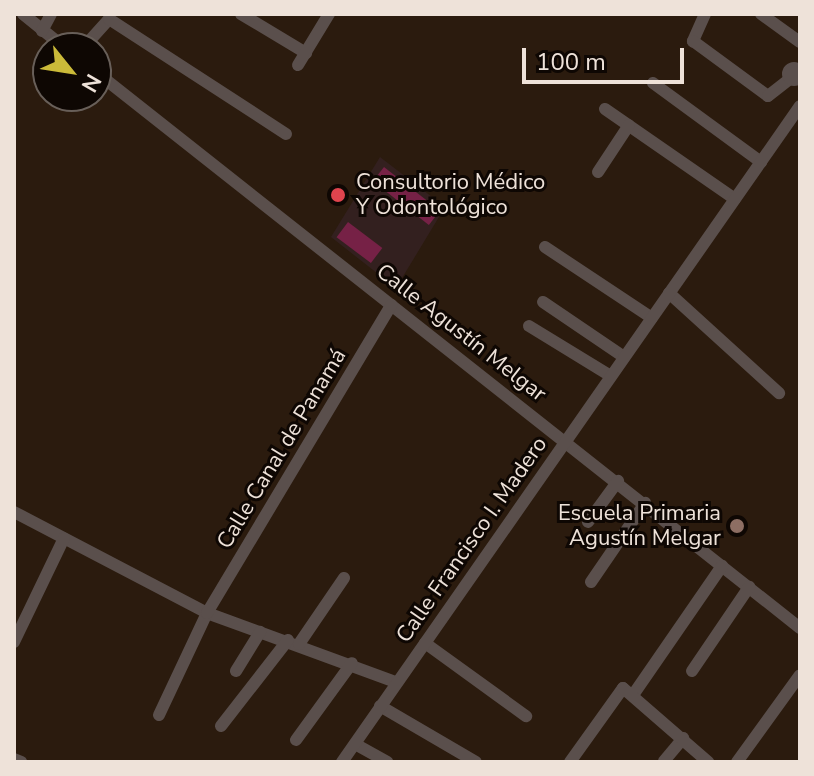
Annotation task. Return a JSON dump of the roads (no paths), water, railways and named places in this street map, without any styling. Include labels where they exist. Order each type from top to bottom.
[{"type":"street","points":[[26,15],[42,31],[51,14]]},
{"type":"street","points":[[241,14],[306,53]]},
{"type":"street","points":[[298,65],[329,14]]},
{"type":"street","points":[[705,14],[692,36],[771,97],[797,74]]},
{"type":"street","points":[[761,14],[800,42]]},
{"type":"street","points":[[97,32],[109,19],[286,134]]},
{"type":"street","points":[[653,83],[761,162]]},
{"type":"street","name":"Calle Agustín Melgar","points":[[112,85],[618,481],[800,628]]},
{"type":"street","name":"Calle Francisco I. Madero","points":[[342,762],[800,106]]},
{"type":"street","points":[[605,109],[735,199]]},
{"type":"street","points":[[598,172],[629,125]]},
{"type":"street","points":[[545,247],[652,318]]},
{"type":"street","points":[[669,293],[779,393]]},
{"type":"street","points":[[543,302],[624,357]]},
{"type":"street","name":"Calle Canal de Panamá","points":[[159,715],[207,613],[391,305]]},
{"type":"street","points":[[529,326],[611,376]]},
{"type":"street","points":[[588,522],[618,481]]},
{"type":"street","points":[[591,582],[645,503]]},
{"type":"street","points":[[14,512],[207,613],[352,663],[396,682]]},
{"type":"street","points":[[14,642],[64,538]]},
{"type":"street","points":[[633,695],[722,566]]},
{"type":"street","points":[[221,726],[294,642],[344,578]]},
{"type":"street","points":[[692,671],[749,587]]},
{"type":"street","points":[[236,671],[260,632]]},
{"type":"street","points":[[425,643],[526,716]]},
{"type":"street","points":[[296,740],[352,663]]},
{"type":"street","points":[[737,762],[800,675]]},
{"type":"street","points":[[570,762],[620,690],[633,695],[708,762]]},
{"type":"street","points":[[380,706],[476,762]]},
{"type":"street","points":[[664,761],[683,738]]},
{"type":"street","points":[[355,744],[387,762]]},
{"type":"street","points":[[14,759],[21,762]]},
{"type":"place","name":"Consultorio Médico Y Odontológico","points":[[338,195]]},
{"type":"place","name":"Escuela Primaria Agustín Melgar","points":[[737,526]]}]
